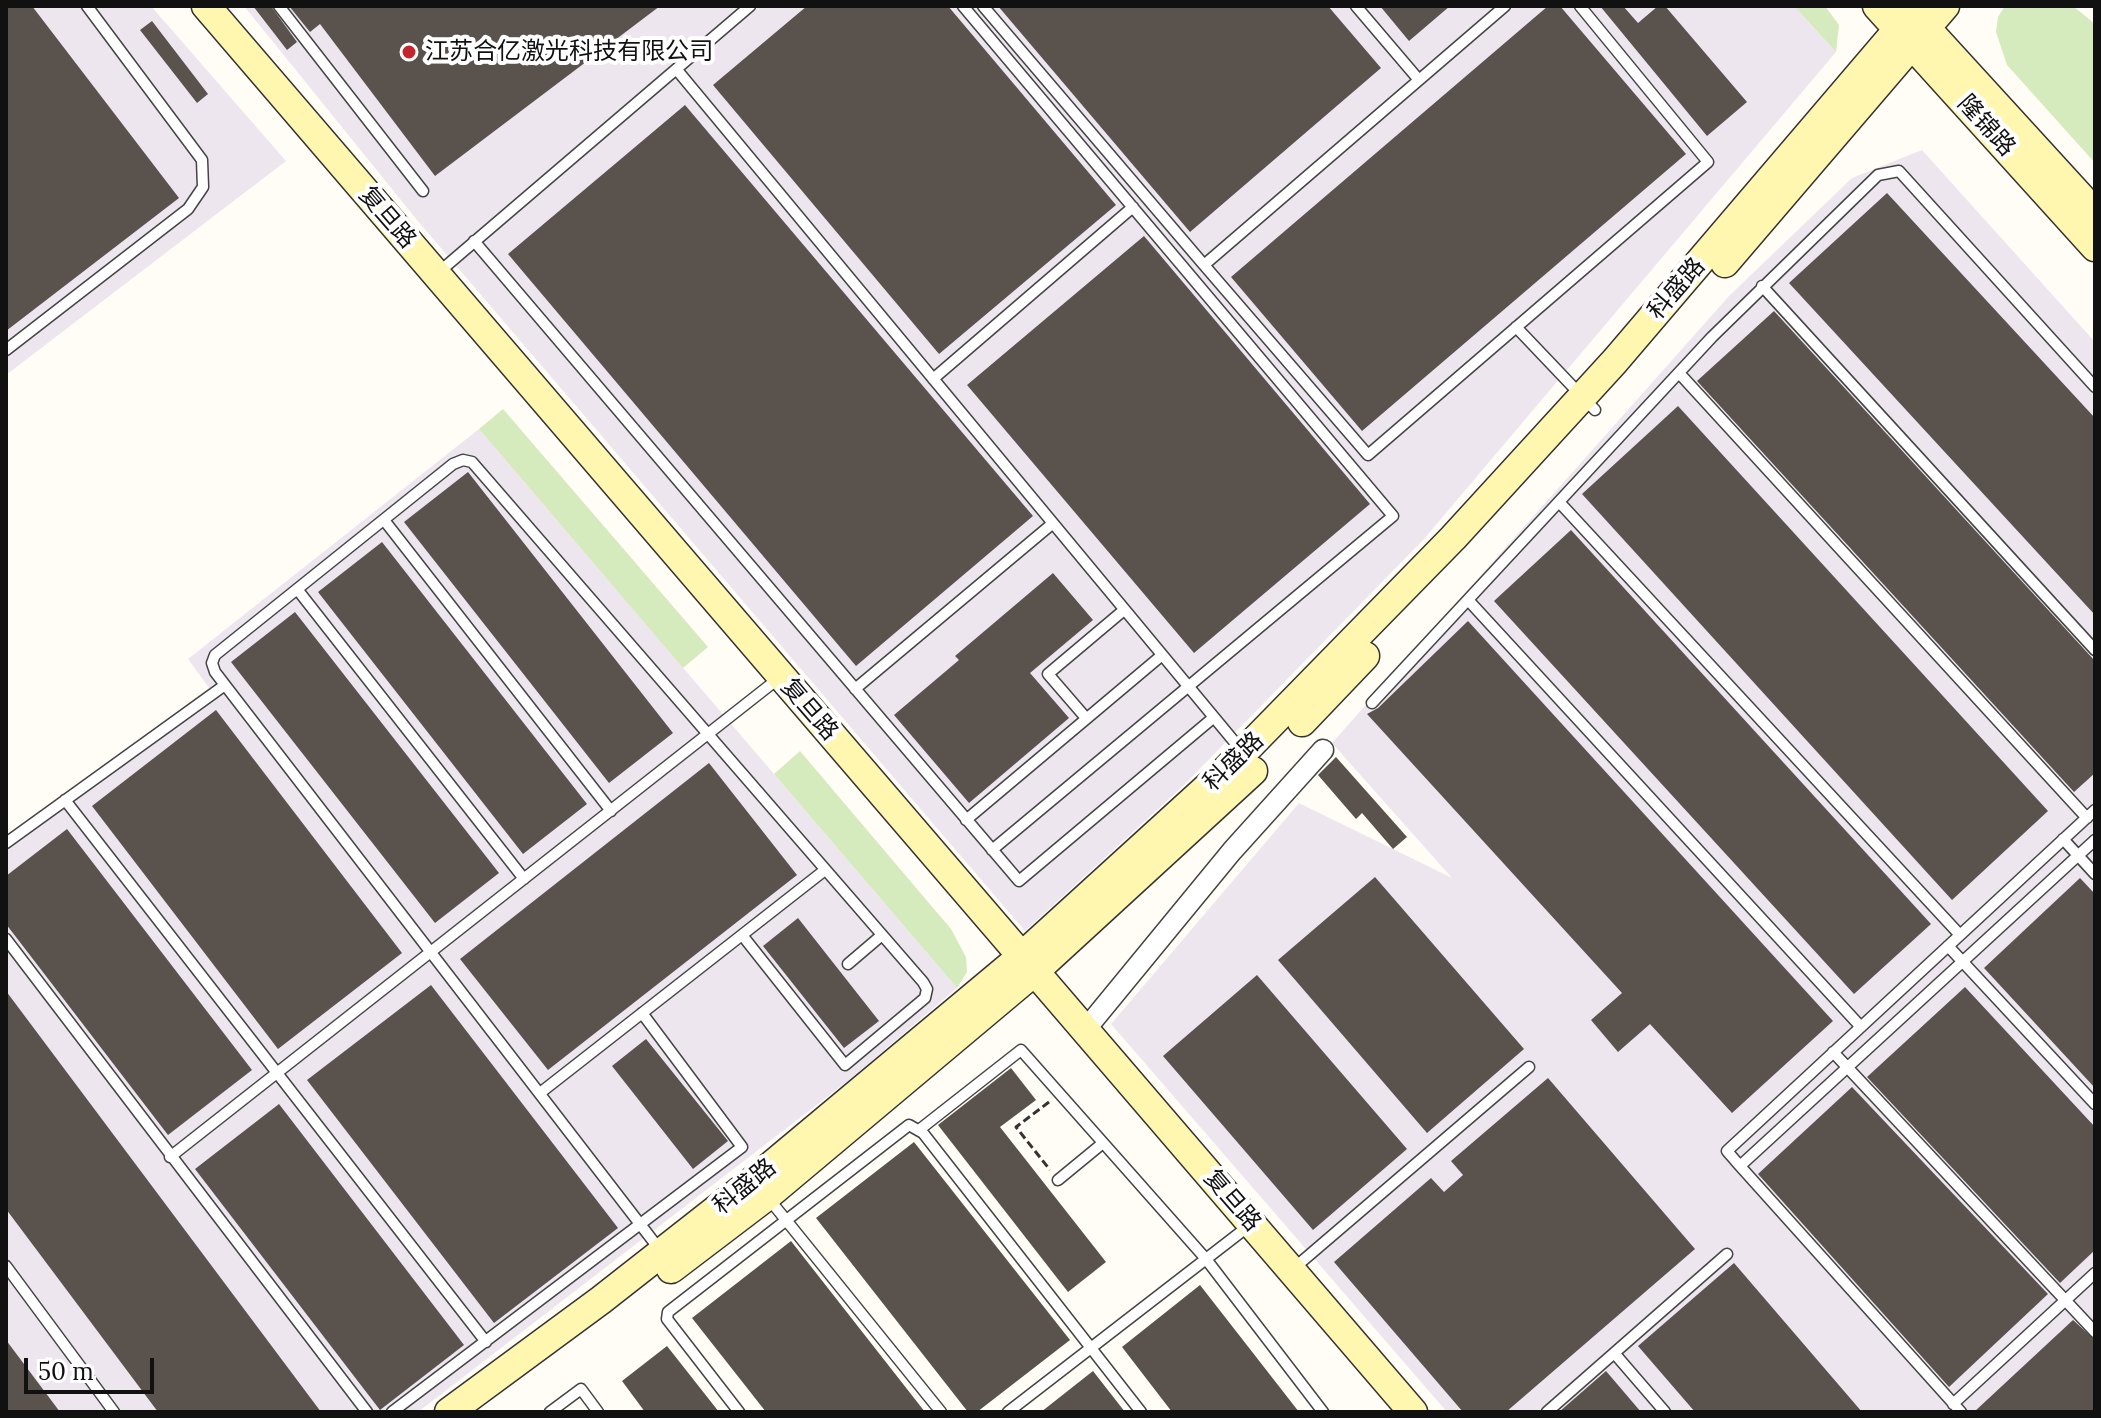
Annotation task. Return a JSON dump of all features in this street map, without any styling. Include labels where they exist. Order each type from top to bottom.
[{"type":"street","name":"隆锦路","points":[[1877,6],[1912,21],[2095,213]]},
{"type":"street","name":"科盛路","points":[[458,1412],[668,1260],[760,1188],[1028,965],[1251,759],[1495,520],[1589,403],[1912,21],[1945,6]]},
{"type":"street","name":"复旦路","points":[[216,12],[436,275],[1413,1412]]},
{"type":"street","name":"隆锦路","points":[[1912,21],[2095,247]]},
{"type":"street","points":[[1085,1030],[1232,851],[1323,750]]},
{"type":"lane","points":[[6,350],[188,209],[203,187],[205,173],[202,160],[87,6]]},
{"type":"lane","points":[[279,6],[423,191]]},
{"type":"lane","points":[[436,275],[750,6]]},
{"type":"lane","points":[[963,6],[1393,516],[992,850]]},
{"type":"lane","points":[[983,6],[1368,455],[1708,162],[1580,6]]},
{"type":"lane","points":[[1356,6],[1419,80]]},
{"type":"lane","points":[[1204,265],[1505,6]]},
{"type":"lane","points":[[677,70],[1161,656],[1251,759]]},
{"type":"lane","points":[[1372,703],[1762,286],[1878,175],[1899,171],[2095,387]]},
{"type":"lane","points":[[933,379],[1133,207]]},
{"type":"lane","points":[[474,241],[1019,881],[1213,718]]},
{"type":"lane","points":[[1762,286],[2095,650]]},
{"type":"lane","points":[[1516,327],[1589,403]]},
{"type":"lane","points":[[1679,373],[2091,814],[1727,1151],[1957,1408],[2095,1273]]},
{"type":"lane","points":[[668,1260],[215,672],[212,663],[215,655],[453,464],[463,460],[472,462],[923,982],[927,989],[925,998],[845,1065],[742,935]]},
{"type":"lane","points":[[1560,503],[1960,935]]},
{"type":"lane","points":[[384,520],[611,811]]},
{"type":"lane","points":[[855,689],[1052,524]]},
{"type":"lane","points":[[297,589],[524,879]]},
{"type":"lane","points":[[1469,601],[1861,1027]]},
{"type":"lane","points":[[1086,718],[1048,674],[1124,610]]},
{"type":"lane","points":[[966,820],[1161,656]]},
{"type":"lane","points":[[170,1157],[781,677]]},
{"type":"lane","points":[[6,843],[225,685]]},
{"type":"lane","points":[[65,800],[486,1342]]},
{"type":"lane","points":[[2063,839],[2095,874]]},
{"type":"lane","points":[[1740,1166],[2095,840]]},
{"type":"lane","points":[[540,1093],[825,870]]},
{"type":"lane","points":[[848,964],[882,935]]},
{"type":"lane","points":[[6,939],[367,1412]]},
{"type":"lane","points":[[1948,946],[2095,1104]]},
{"type":"lane","points":[[392,1412],[742,1147],[741,1140],[642,1013]]},
{"type":"lane","points":[[919,1130],[1021,1050],[1206,1259],[1323,1412]]},
{"type":"lane","points":[[1833,1052],[2095,1332]]},
{"type":"lane","points":[[1291,1270],[1529,1067]]},
{"type":"lane","points":[[739,1412],[667,1319],[678,1302],[909,1125],[919,1130],[1141,1412]]},
{"type":"lane","points":[[1058,1180],[1103,1143]]},
{"type":"lane","points":[[760,1188],[941,1412]]},
{"type":"lane","points":[[1008,1412],[1251,1224]]},
{"type":"lane","points":[[1547,1412],[1727,1254]]},
{"type":"lane","points":[[6,1266],[114,1412]]},
{"type":"lane","points":[[1615,1354],[1665,1412]]},
{"type":"lane","points":[[550,1412],[581,1389],[598,1412]]},
{"type":"path","points":[[1058,1180],[1016,1127],[1060,1094]]},
{"type":"shaded area","points":[[6,6],[151,6],[286,161],[6,375]]},
{"type":"shaded area","points":[[244,6],[1794,6],[1836,52],[1424,539],[1183,786],[1025,931],[417,220]]},
{"type":"shaded area","points":[[1922,150],[2095,342],[2095,1412],[1447,1412],[1111,1024],[1299,803],[1452,878],[1332,743],[1729,296],[1852,178]]},
{"type":"shaded area","points":[[479,429],[957,988],[849,1080],[418,1412],[6,1412],[6,837],[209,688],[188,659]]},
{"type":"green space","points":[[1794,6],[1825,6],[1839,25],[1836,52]]},
{"type":"green space","points":[[2005,6],[2073,6],[2095,24],[2095,163],[2007,65],[1996,32],[1998,17]]},
{"type":"green space","points":[[503,409],[708,647],[683,668],[479,429]]},
{"type":"green space","points":[[800,751],[951,929],[966,957],[967,972],[957,988],[774,774]]},
{"type":"building","points":[[6,6],[32,6],[179,198],[6,331]]},
{"type":"building","points":[[253,6],[271,6],[297,42],[287,50]]},
{"type":"building","points":[[289,6],[660,6],[435,176],[320,24],[310,32]]},
{"type":"building","points":[[807,6],[948,6],[1116,205],[939,354],[713,85]]},
{"type":"building","points":[[998,6],[1328,6],[1381,68],[1190,232]]},
{"type":"building","points":[[1380,6],[1450,6],[1409,41]]},
{"type":"building","points":[[1548,6],[1560,6],[1686,154],[1362,431],[1231,277]]},
{"type":"building","points":[[1600,6],[1623,6],[1638,23],[1658,6],[1665,6],[1747,102],[1707,136]]},
{"type":"building","points":[[152,21],[208,94],[197,103],[140,30]]},
{"type":"building","points":[[685,105],[1033,516],[856,666],[508,254]]},
{"type":"building","points":[[1887,193],[2095,418],[2095,615],[1789,283]]},
{"type":"building","points":[[1144,236],[1370,504],[1194,653],[967,385]]},
{"type":"building","points":[[1774,311],[2095,661],[2095,773],[2074,792],[1697,381]]},
{"type":"building","points":[[1678,406],[2048,811],[1952,900],[1582,494]]},
{"type":"building","points":[[468,472],[673,733],[609,783],[404,522]]},
{"type":"building","points":[[1571,530],[1931,924],[1854,994],[1494,601]]},
{"type":"building","points":[[382,542],[587,804],[523,854],[318,592]]},
{"type":"building","points":[[1053,573],[1093,620],[1030,673],[1069,718],[969,803],[894,715],[959,660],[955,656]]},
{"type":"building","points":[[295,612],[499,873],[435,923],[231,662]]},
{"type":"building","points":[[1468,621],[1833,1021],[1732,1113],[1650,1024],[1618,1052],[1591,1020],[1622,993],[1367,714],[1378,708]]},
{"type":"building","points":[[216,710],[402,953],[278,1049],[92,806]]},
{"type":"building","points":[[1336,757],[1407,837],[1393,849],[1362,813],[1356,819],[1318,775]]},
{"type":"building","points":[[709,763],[797,875],[548,1070],[460,959]]},
{"type":"building","points":[[67,829],[252,1070],[168,1135],[6,924],[6,876]]},
{"type":"building","points":[[1375,877],[1524,1049],[1427,1133],[1278,960]]},
{"type":"building","points":[[2080,878],[2095,894],[2095,1088],[1984,968]]},
{"type":"building","points":[[798,918],[879,1021],[844,1048],[763,946]]},
{"type":"building","points":[[1257,975],[1407,1149],[1313,1230],[1163,1056]]},
{"type":"building","points":[[431,985],[618,1228],[494,1323],[307,1080]]},
{"type":"building","points":[[1965,987],[2095,1127],[2095,1250],[2060,1283],[1867,1077]]},
{"type":"building","points":[[6,991],[321,1412],[158,1412],[6,1209]]},
{"type":"building","points":[[646,1039],[728,1141],[693,1169],[612,1066]]},
{"type":"building","points":[[1011,1068],[1036,1100],[1000,1127],[1106,1262],[1068,1292],[938,1125]]},
{"type":"building","points":[[1548,1078],[1695,1249],[1506,1412],[1463,1412],[1334,1262],[1431,1178],[1444,1192],[1463,1175],[1451,1161]]},
{"type":"building","points":[[1852,1087],[2048,1294],[1949,1387],[1758,1174]]},
{"type":"building","points":[[279,1104],[464,1345],[380,1410],[195,1169]]},
{"type":"building","points":[[914,1142],[1070,1340],[977,1412],[968,1412],[816,1218]]},
{"type":"building","points":[[791,1241],[925,1412],[766,1412],[692,1318]]},
{"type":"building","points":[[1734,1263],[1862,1412],[1695,1412],[1638,1346]]},
{"type":"building","points":[[1200,1285],[1299,1412],[1172,1412],[1122,1347]]},
{"type":"building","points":[[2073,1320],[2095,1340],[2095,1412],[1974,1412]]},
{"type":"building","points":[[6,1340],[60,1412],[6,1412]]},
{"type":"building","points":[[667,1346],[719,1412],[645,1412],[622,1381]]},
{"type":"building","points":[[1093,1371],[1125,1412],[1041,1412]]},
{"type":"building","points":[[1606,1371],[1641,1412],[1559,1412]]},
{"type":"place","name":"江苏合亿激光科技有限公司","points":[[409,52]]}]
